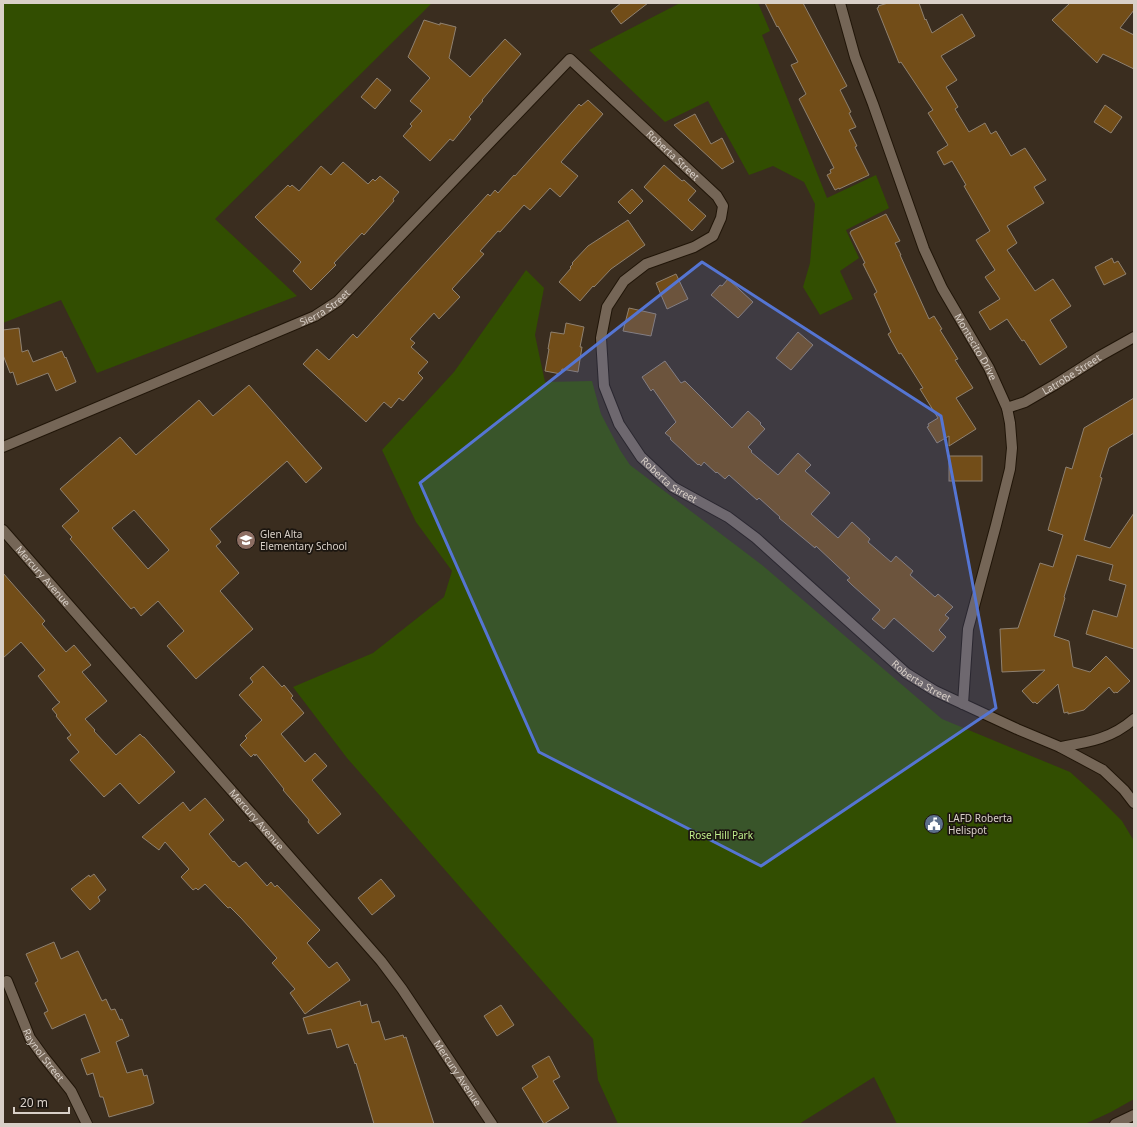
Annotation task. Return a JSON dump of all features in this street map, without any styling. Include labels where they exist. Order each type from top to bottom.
[{"type":"street","name":"Montecito Drive","points":[[840,3],[855,58],[873,104],[924,249],[942,288],[989,368],[1007,408],[1010,423],[1012,448],[1010,469],[968,629],[963,704]]},
{"type":"street","name":"Sierra Street","points":[[3,447],[315,316],[338,300],[570,59]]},
{"type":"street","name":"Roberta Street","points":[[570,59],[717,196],[722,206],[722,218],[713,236],[694,247],[646,264],[624,281],[607,307],[601,338],[604,386],[619,424],[641,457],[673,487],[728,518],[756,538],[906,673],[935,692],[1060,747],[1102,770],[1124,790],[1134,803]]},
{"type":"street","name":"Latrobe Street","points":[[1007,408],[1025,402],[1134,337]]},
{"type":"street","name":"Mercury Avenue","points":[[3,530],[381,961],[402,989],[492,1124]]},
{"type":"street","points":[[1060,747],[1107,737],[1134,719]]},
{"type":"street","name":"Raynol Street","points":[[7,981],[30,1038],[71,1091],[87,1124]]},
{"type":"street","points":[[1115,1124],[1134,1115]]},
{"type":"highlighted area","points":[[702,262],[941,416],[996,708],[761,866],[539,752],[420,483]]},
{"type":"green space","points":[[3,3],[432,3],[215,219],[297,296],[97,373],[61,300],[3,323]]},
{"type":"green space","points":[[680,3],[758,3],[770,31],[762,35],[827,198],[876,175],[889,208],[846,230],[859,258],[840,271],[853,299],[820,315],[803,287],[810,263],[815,204],[804,182],[773,166],[749,175],[708,101],[665,122],[589,50]]},
{"type":"green space","name":"Rose Hill Park","points":[[526,270],[544,288],[535,335],[545,382],[592,381],[601,414],[620,450],[630,465],[762,565],[942,719],[1070,772],[1122,821],[1134,841],[1134,1099],[1085,1124],[897,1124],[874,1077],[799,1124],[618,1124],[598,1080],[593,1039],[347,758],[293,687],[373,653],[444,597],[452,571],[416,522],[382,450],[454,372]]},
{"type":"building","points":[[621,3],[648,3],[621,24],[611,11]]},
{"type":"building","points":[[765,3],[803,3],[847,86],[840,90],[851,112],[849,113],[856,127],[849,130],[857,146],[855,147],[869,175],[835,190],[827,175],[831,173],[830,170],[834,168],[799,99],[806,94],[791,65],[798,62],[778,26],[777,27]]},
{"type":"building","points":[[888,3],[919,3],[925,20],[926,19],[932,33],[962,14],[975,36],[941,56],[957,80],[946,87],[958,107],[955,109],[969,132],[985,123],[991,134],[996,131],[1011,156],[1025,148],[1046,180],[1034,187],[1044,203],[1007,226],[1017,243],[1007,250],[1035,291],[1053,279],[1071,306],[1050,320],[1067,347],[1040,365],[1024,340],[1022,341],[1007,319],[990,330],[979,312],[1000,299],[985,277],[995,270],[976,240],[990,231],[964,186],[966,185],[952,161],[944,165],[937,152],[948,145],[928,113],[933,110],[901,62],[899,63],[877,8],[879,7],[878,6]]},
{"type":"building","points":[[1070,3],[1134,3],[1134,10],[1120,28],[1134,35],[1134,69],[1103,54],[1097,63],[1052,20]]},
{"type":"building","points":[[424,20],[440,25],[440,23],[456,27],[449,58],[470,77],[505,39],[521,54],[482,100],[483,101],[469,117],[471,119],[453,141],[450,139],[430,161],[403,136],[412,126],[410,124],[422,111],[410,101],[430,78],[408,57]]},
{"type":"building","points":[[377,78],[391,90],[375,109],[361,97]]},
{"type":"building","points":[[588,100],[603,114],[561,162],[578,176],[560,197],[550,188],[530,210],[524,205],[500,232],[498,231],[480,251],[484,254],[452,289],[460,297],[439,319],[434,313],[410,339],[415,343],[411,347],[428,362],[418,373],[423,378],[403,401],[399,398],[391,408],[384,402],[366,422],[303,364],[317,349],[329,360],[353,334],[357,338],[488,194],[490,196],[495,190],[498,193],[579,104],[581,106]]},
{"type":"building","points":[[1105,105],[1122,117],[1111,133],[1094,122]]},
{"type":"building","points":[[695,114],[711,144],[722,138],[734,162],[722,169],[674,125]]},
{"type":"building","points":[[343,162],[368,184],[373,179],[375,181],[380,176],[399,192],[393,199],[394,201],[364,235],[362,233],[334,263],[336,265],[311,290],[293,271],[301,262],[255,217],[288,185],[290,187],[292,185],[299,191],[321,166],[331,175]]},
{"type":"building","points":[[664,165],[696,191],[688,200],[706,216],[692,231],[644,187]]},
{"type":"building","points":[[632,189],[643,201],[630,214],[618,202]]},
{"type":"building","points":[[886,214],[900,241],[895,243],[929,319],[934,316],[942,329],[940,330],[958,359],[955,360],[973,388],[956,398],[976,429],[949,446],[949,436],[937,443],[927,427],[929,426],[928,424],[938,418],[920,389],[923,388],[901,353],[899,354],[888,334],[891,332],[874,294],[877,292],[850,233],[851,231]]},
{"type":"building","points":[[628,220],[645,245],[611,269],[580,301],[559,282],[571,268],[572,263],[588,246]]},
{"type":"building","points":[[1112,258],[1114,263],[1118,261],[1126,274],[1104,285],[1095,267]]},
{"type":"building","points":[[676,274],[688,299],[667,309],[656,283]]},
{"type":"building","points":[[728,279],[753,302],[738,318],[711,295]]},
{"type":"building","points":[[629,308],[656,314],[651,336],[623,331]]},
{"type":"building","points":[[566,323],[584,327],[580,347],[582,347],[578,372],[562,369],[561,374],[545,371],[551,332],[564,334]]},
{"type":"building","points":[[19,328],[22,352],[28,350],[33,362],[62,351],[76,382],[56,391],[48,373],[17,385],[13,372],[10,373],[3,355],[3,330]]},
{"type":"building","points":[[798,332],[813,345],[791,370],[776,358]]},
{"type":"building","points":[[665,361],[681,383],[685,381],[732,428],[748,411],[761,423],[760,424],[765,429],[748,447],[752,451],[751,452],[778,475],[798,453],[811,465],[805,471],[830,493],[811,514],[838,538],[852,522],[870,539],[868,542],[891,562],[896,556],[913,571],[910,575],[935,597],[938,594],[953,607],[945,615],[949,618],[939,630],[946,637],[933,652],[894,618],[884,629],[872,619],[880,610],[847,580],[850,578],[816,546],[815,548],[779,518],[780,517],[759,498],[757,500],[729,475],[725,479],[704,462],[701,466],[699,464],[698,465],[670,439],[671,438],[665,433],[676,422],[653,389],[651,391],[642,377]]},
{"type":"building","points":[[249,385],[322,468],[306,483],[287,461],[210,529],[221,542],[216,546],[239,573],[220,591],[253,629],[196,679],[167,646],[184,631],[158,601],[141,616],[134,607],[131,609],[70,539],[72,537],[62,526],[79,511],[60,489],[120,437],[136,455],[199,400],[213,416]],"holes":[[[134,510],[169,550],[148,569],[112,528]]]},
{"type":"building","points":[[1134,398],[1134,433],[1109,448],[1084,540],[1110,548],[1134,513],[1134,649],[1086,634],[1093,610],[1117,617],[1126,585],[1109,580],[1113,565],[1077,555],[1054,636],[1069,641],[1073,667],[1090,672],[1106,656],[1130,681],[1117,693],[1114,693],[1109,687],[1084,710],[1068,714],[1068,712],[1064,713],[1058,684],[1037,704],[1035,702],[1033,703],[1022,691],[1045,670],[1002,672],[1000,629],[1018,628],[1040,563],[1053,567],[1063,535],[1048,530],[1066,467],[1072,469],[1084,428]]},
{"type":"building","points":[[949,456],[982,456],[982,481],[949,481]]},
{"type":"building","points":[[3,573],[45,621],[42,624],[66,652],[74,645],[91,665],[82,672],[107,701],[85,719],[95,730],[94,731],[116,755],[140,734],[175,772],[139,804],[120,783],[104,797],[70,760],[79,752],[67,738],[71,735],[52,709],[60,702],[38,676],[45,670],[21,642],[3,658]]},
{"type":"building","points":[[263,666],[282,687],[284,685],[293,696],[291,698],[304,713],[281,734],[305,762],[315,753],[327,766],[312,780],[341,814],[318,834],[308,822],[309,820],[283,790],[284,789],[256,754],[255,756],[254,754],[251,757],[240,745],[247,738],[245,736],[262,720],[239,695],[253,682],[250,678]]},
{"type":"building","points":[[205,798],[224,820],[209,834],[239,867],[246,862],[267,886],[271,882],[275,887],[277,885],[320,930],[307,943],[329,968],[337,962],[350,980],[305,1014],[290,993],[295,989],[272,963],[277,958],[241,918],[230,907],[228,908],[205,884],[198,890],[196,888],[193,890],[181,877],[189,869],[165,842],[159,850],[142,837],[183,802],[190,811]]},
{"type":"building","points":[[94,874],[106,890],[98,897],[100,901],[90,910],[71,889],[89,875],[90,877]]},
{"type":"building","points":[[381,879],[395,896],[372,915],[358,898]]},
{"type":"building","points":[[54,942],[61,959],[78,951],[102,1001],[106,999],[111,1010],[115,1009],[120,1020],[122,1019],[129,1036],[116,1042],[127,1073],[142,1069],[144,1076],[147,1075],[154,1103],[151,1105],[109,1117],[103,1097],[100,1097],[93,1073],[87,1075],[81,1059],[100,1052],[85,1014],[52,1029],[44,1013],[48,1011],[35,983],[38,981],[26,954]]},
{"type":"building","points":[[360,1001],[361,1006],[367,1004],[372,1023],[379,1021],[385,1040],[403,1035],[404,1038],[406,1037],[434,1124],[374,1124],[356,1063],[355,1064],[348,1044],[337,1048],[331,1029],[308,1034],[303,1018]]},
{"type":"building","points":[[501,1005],[514,1025],[497,1036],[484,1016]]},
{"type":"building","points":[[549,1056],[560,1077],[553,1081],[569,1108],[544,1124],[522,1088],[538,1077],[532,1066]]},
{"type":"place","name":"Glen Alta Elementary School","points":[[246,540]]},
{"type":"place","name":"LAFD Roberta Helispot","points":[[934,824]]}]
